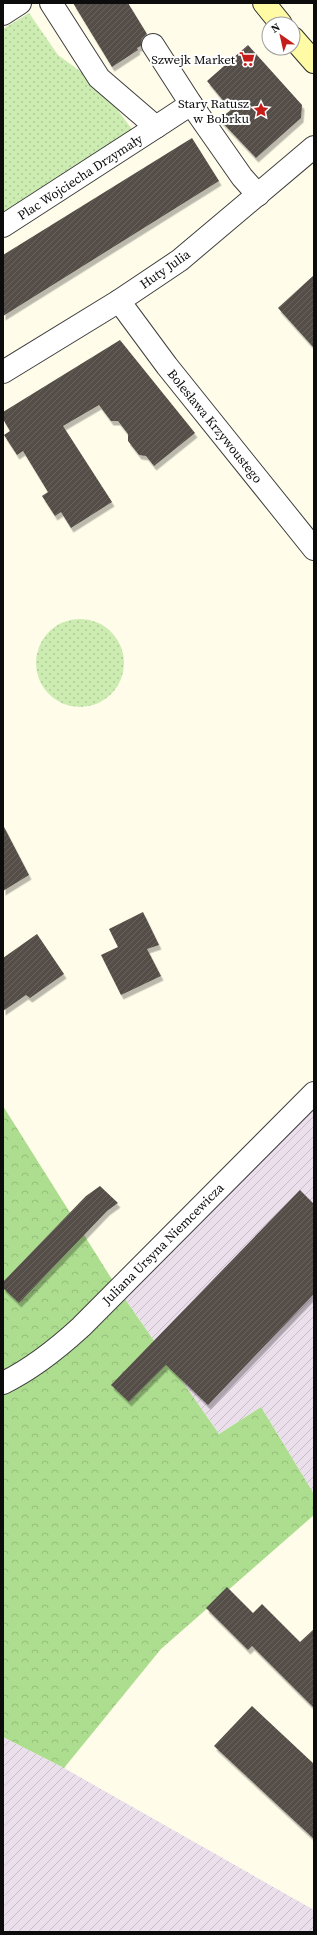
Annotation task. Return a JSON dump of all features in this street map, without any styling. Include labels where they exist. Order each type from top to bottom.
[{"type":"street","points":[[3,14],[20,3]]},
{"type":"street","name":"Plac Wojciecha Drzymały","points":[[51,3],[99,78],[156,127]]},
{"type":"street","points":[[264,3],[275,16]]},
{"type":"street","points":[[153,45],[191,104],[242,178],[258,195]]},
{"type":"street","points":[[301,47],[314,62]]},
{"type":"street","name":"Plac Wojciecha Drzymały","points":[[3,226],[191,104]]},
{"type":"street","name":"Huty Julia","points":[[3,372],[118,301],[180,260],[314,148]]},
{"type":"street","name":"Bolesława Krzywoustego","points":[[118,301],[166,366],[314,549]]},
{"type":"street","name":"Juliana Ursyna Niemcewicza","points":[[3,1383],[18,1376],[54,1351],[81,1327],[314,1092]]},
{"type":"shaded area","points":[[314,1093],[314,1494],[261,1407],[219,1434],[118,1289]]},
{"type":"shaded area","points":[[3,1737],[64,1768],[314,1910],[314,1932],[3,1932]]},
{"type":"green space","points":[[29,13],[58,55],[99,85],[134,132],[3,214],[3,29]]},
{"type":"green space","points":[[80,619],[97,622],[111,632],[121,646],[124,663],[121,680],[111,694],[97,704],[80,707],[63,704],[49,694],[39,680],[36,663],[39,646],[49,632],[63,622]]},
{"type":"green space","points":[[3,1106],[118,1289],[219,1434],[261,1407],[314,1494],[314,1515],[161,1649],[64,1768],[3,1737]]},
{"type":"building","points":[[73,3],[128,3],[147,34],[142,39],[141,46],[137,48],[138,50],[112,67]]},
{"type":"building","points":[[248,45],[302,105],[301,118],[256,158],[219,119],[231,110],[207,81]]},
{"type":"building","points":[[192,138],[219,181],[3,316],[3,255]]},
{"type":"building","points":[[314,275],[314,348],[278,308]]},
{"type":"building","points":[[120,340],[195,433],[154,466],[146,456],[139,455],[128,441],[128,434],[118,421],[111,421],[99,405],[63,426],[112,502],[71,528],[61,512],[55,516],[42,496],[48,492],[23,451],[17,455],[4,435],[10,431],[3,419],[3,412]]},
{"type":"building","points":[[3,825],[29,875],[3,891]]},
{"type":"building","points":[[143,912],[159,945],[147,949],[161,976],[121,995],[101,955],[118,947],[109,929]]},
{"type":"building","points":[[37,934],[64,974],[30,998],[26,995],[3,1011],[3,958]]},
{"type":"building","points":[[100,1186],[118,1203],[107,1211],[19,1303],[3,1288],[3,1282],[86,1196]]},
{"type":"building","points":[[300,1190],[314,1204],[314,1294],[208,1405],[166,1365],[129,1402],[111,1385]]},
{"type":"building","points":[[227,1587],[253,1613],[262,1604],[300,1642],[314,1629],[314,1708],[252,1646],[248,1650],[206,1608]]},
{"type":"building","points":[[252,1706],[314,1764],[314,1839],[214,1746]]},
{"type":"place","name":"Szwejk Market","points":[[247,59]]},
{"type":"place","name":"Stary Ratusz w Bobrku","points":[[261,110]]}]
